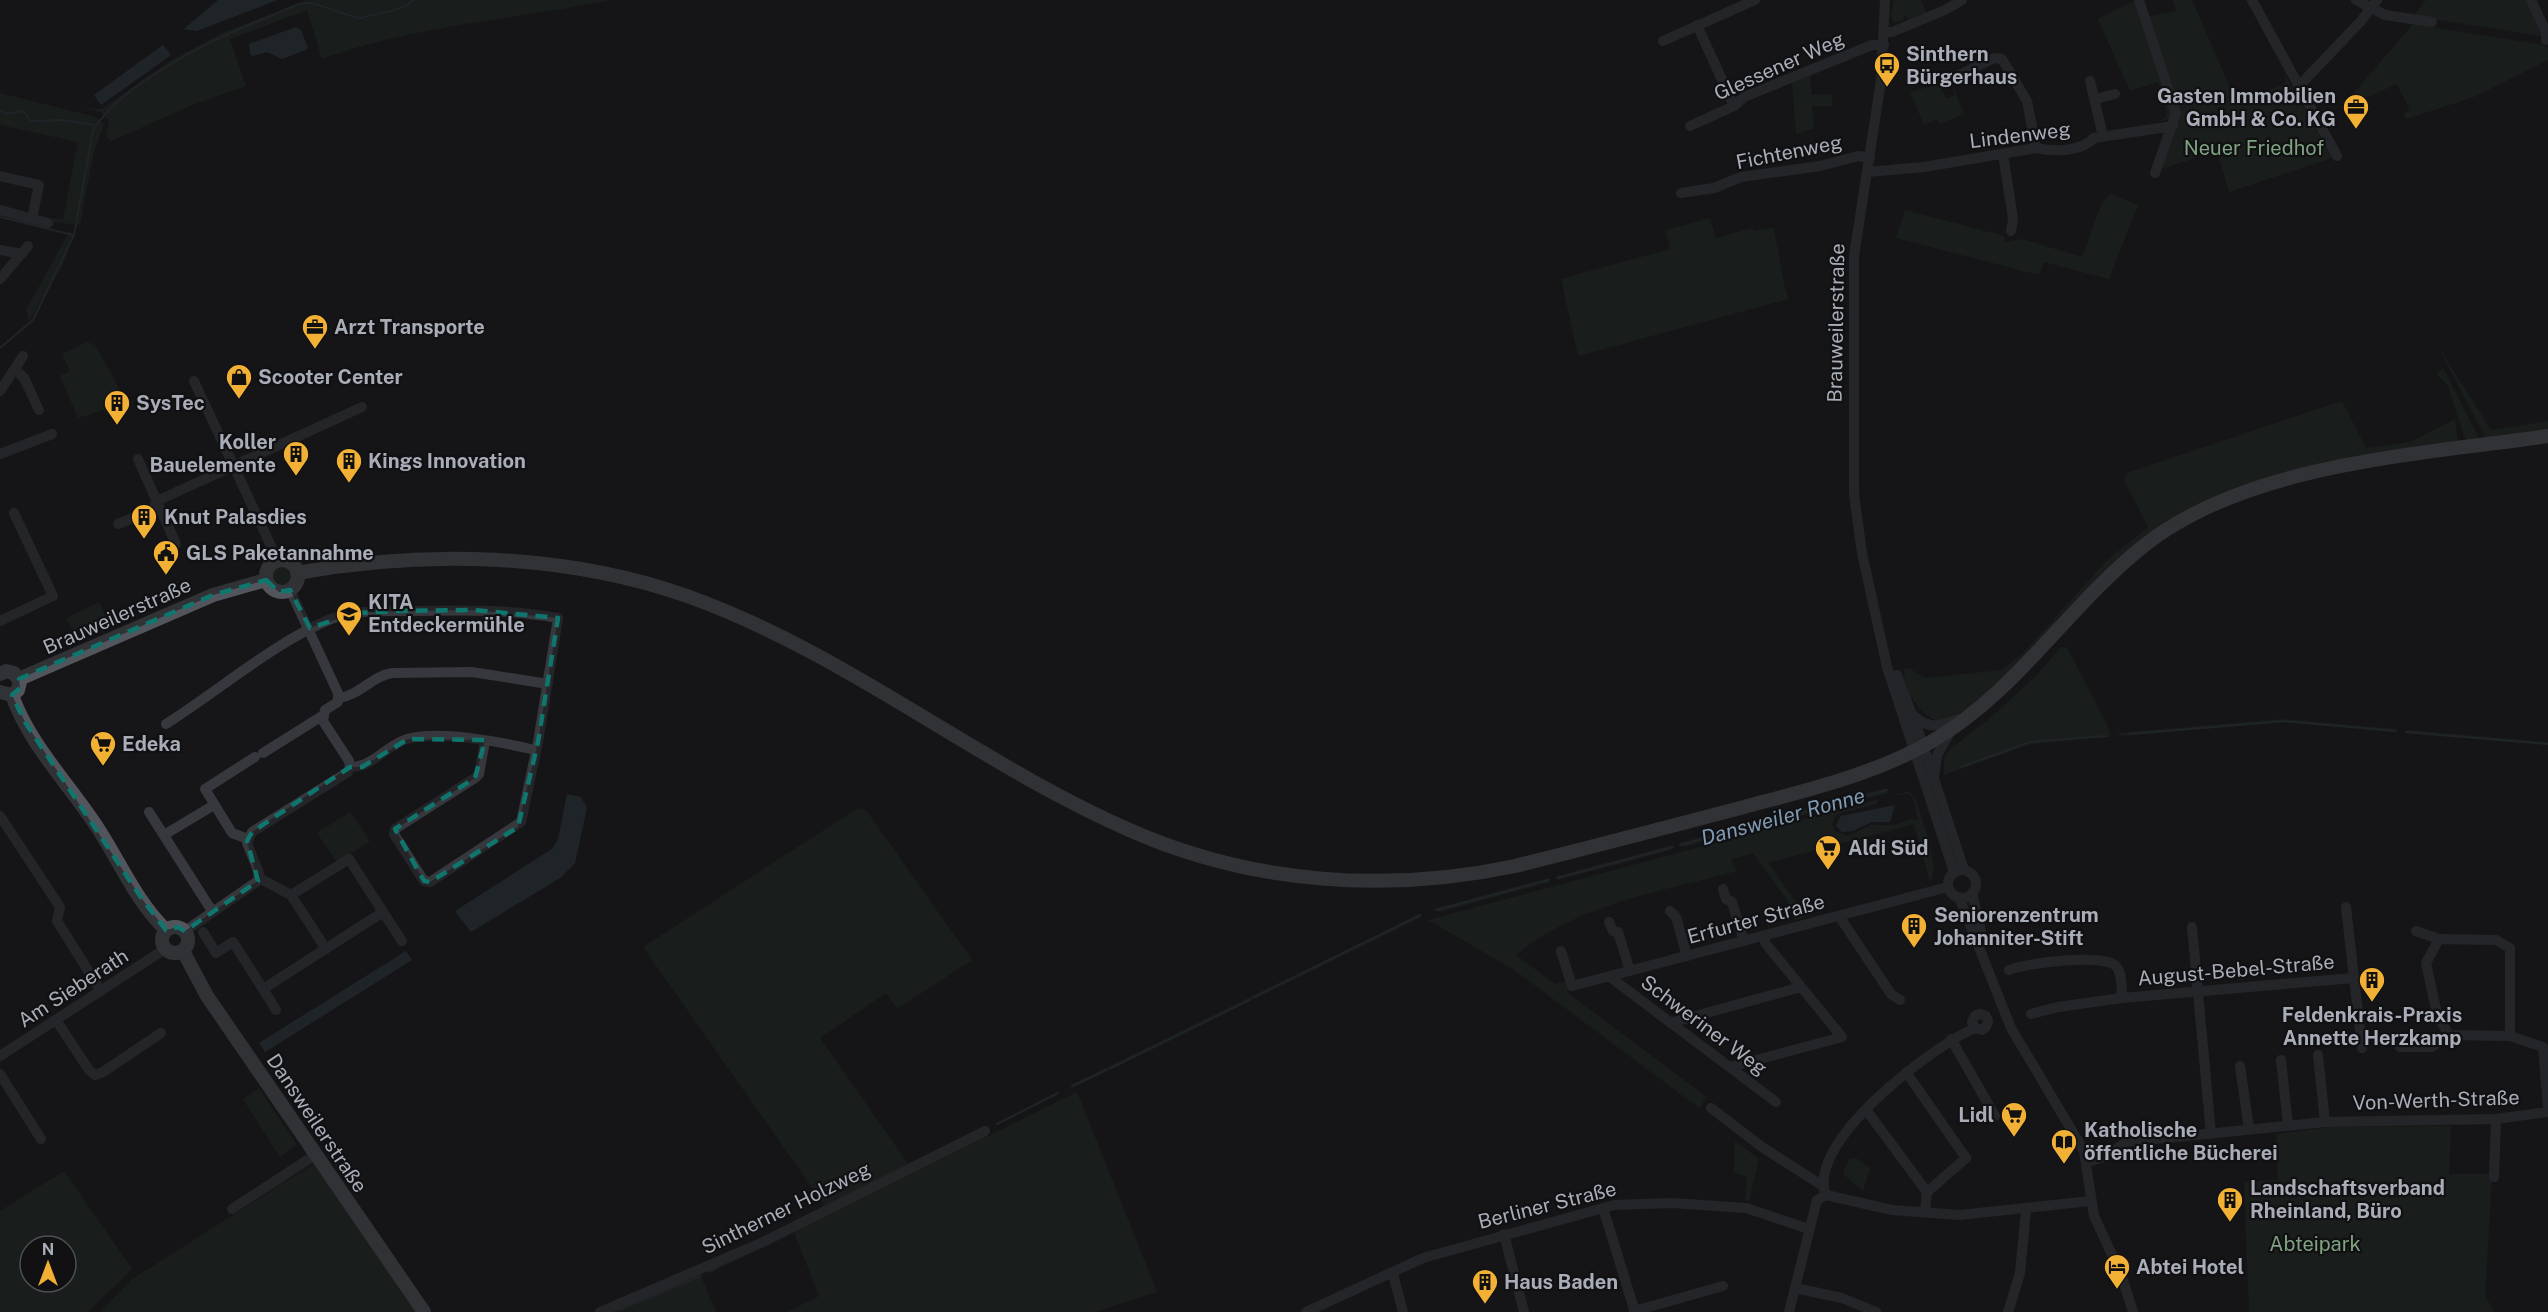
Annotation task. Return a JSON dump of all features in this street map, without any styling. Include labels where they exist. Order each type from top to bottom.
[{"type":"main road","points":[[297,573],[368,561],[420,557],[528,562],[620,577],[688,597],[802,645],[1057,793],[1136,833],[1223,862],[1317,878],[1418,880],[1468,875],[1515,866],[1825,785],[1866,772],[1918,748],[1971,715],[2026,666],[2095,590],[2142,547],[2196,514],[2269,483],[2378,461],[2548,436]]},
{"type":"main road","points":[[278,561],[290,563],[297,573],[297,580],[291,590],[279,592],[268,585],[266,580],[269,566],[278,561]]},
{"type":"main road","name":"Brauweilerstraße","points":[[19,679],[213,595],[266,580]]},
{"type":"main road","points":[[1,672],[10,671],[19,679],[20,686],[6,694],[97,826],[142,899],[166,930]]},
{"type":"main road","points":[[178,927],[185,931],[189,942],[183,951],[176,954],[165,949],[162,941],[166,930],[178,927]]},
{"type":"main road","name":"Dansweilerstraße","points":[[183,951],[207,996],[424,1312]]},
{"type":"street","points":[[1663,41],[1755,0]]},
{"type":"street","name":"Brauweilerstraße","points":[[1885,0],[1881,81],[1854,256],[1854,494],[1862,554],[1883,645],[1959,871]]},
{"type":"street","points":[[1884,32],[1892,32],[1945,10],[1962,0]]},
{"type":"street","points":[[2139,0],[2176,117],[2155,173]]},
{"type":"street","points":[[2252,0],[2337,156]]},
{"type":"street","points":[[2356,0],[2373,5],[2385,15],[2432,22]]},
{"type":"street","points":[[2531,0],[2546,32],[2546,40]]},
{"type":"street","points":[[2299,86],[2373,5]]},
{"type":"street","points":[[1697,26],[1732,101]]},
{"type":"street","name":"Glessener Weg","points":[[1690,126],[1732,101],[1872,45],[1884,45]]},
{"type":"street","points":[[1951,79],[1994,58],[2001,58],[2027,101],[2036,148]]},
{"type":"street","points":[[2090,81],[2103,136]]},
{"type":"street","points":[[2096,99],[2115,94]]},
{"type":"street","name":"Lindenweg","points":[[1868,172],[2036,148],[2050,151],[2087,145],[2094,138],[2103,136],[2173,126]]},
{"type":"street","points":[[2003,154],[2013,219],[2011,231]]},
{"type":"street","name":"Fichtenweg","points":[[1681,193],[1704,190],[1741,177],[1820,166],[1858,156],[1870,158]]},
{"type":"street","points":[[0,176],[39,185],[32,218]]},
{"type":"street","points":[[0,210],[48,223]]},
{"type":"street","points":[[0,250],[25,250],[0,279]]},
{"type":"street","points":[[0,391],[23,356]]},
{"type":"street","points":[[15,369],[24,378],[39,410]]},
{"type":"street","points":[[194,381],[278,561]]},
{"type":"street","points":[[118,524],[153,510],[157,501],[232,465],[362,407]]},
{"type":"street","points":[[0,454],[52,434]]},
{"type":"street","points":[[138,459],[176,544]]},
{"type":"street","points":[[0,621],[53,596],[14,513]]},
{"type":"street","points":[[291,590],[339,698]]},
{"type":"street","points":[[166,724],[310,629],[334,618],[365,612],[474,610],[558,618],[548,684],[521,822],[518,827],[430,882],[424,881],[394,834],[395,829],[475,778],[479,774],[485,741]]},
{"type":"street","name":"Brauweilerstraße","points":[[1883,645],[1913,715],[1918,748],[1934,782],[1959,871]]},
{"type":"street","points":[[248,839],[232,833],[204,789],[322,716],[325,710],[339,698],[354,694],[381,676],[392,673],[472,672],[548,684]]},
{"type":"street","points":[[1913,715],[1926,725],[1939,726],[1971,715]]},
{"type":"street","points":[[322,716],[350,767]]},
{"type":"street","points":[[1934,782],[1937,754],[1954,727]]},
{"type":"street","points":[[350,767],[362,767],[408,739],[462,737],[535,750]]},
{"type":"street","points":[[326,949],[291,895],[259,878],[248,839],[252,832],[348,772],[350,767]]},
{"type":"street","points":[[164,835],[214,806]]},
{"type":"street","points":[[149,812],[212,911]]},
{"type":"street","points":[[0,816],[60,907],[57,921],[101,991]]},
{"type":"street","points":[[291,895],[349,859],[402,941]]},
{"type":"street","points":[[1984,955],[1984,943],[1972,893],[1975,885],[1974,877],[1959,871],[1949,877],[1948,887],[1959,897],[1984,955],[2011,1028],[2082,1145],[2087,1162],[2096,1224],[2124,1280],[2133,1312]]},
{"type":"street","points":[[185,931],[259,878]]},
{"type":"street","name":"Erfurter Straße","points":[[1561,951],[1572,986],[1948,887]]},
{"type":"street","points":[[1723,889],[1726,899],[1732,902],[1744,941]]},
{"type":"street","points":[[1959,897],[1972,893]]},
{"type":"street","name":"August-Bebel-Straße","points":[[2346,907],[2362,1048]]},
{"type":"street","points":[[1670,911],[1676,917],[1687,956]]},
{"type":"street","points":[[263,989],[383,912]]},
{"type":"street","points":[[1839,916],[1891,993],[1900,1000]]},
{"type":"street","points":[[1610,922],[1613,931],[1618,932],[1630,971]]},
{"type":"street","points":[[2192,927],[2196,992],[2211,1134]]},
{"type":"street","points":[[2416,931],[2439,939],[2496,940],[2510,948],[2510,1036]]},
{"type":"street","points":[[203,932],[216,953],[233,942],[276,1010]]},
{"type":"street","points":[[1730,1067],[1842,1037],[1766,944],[1763,936]]},
{"type":"street","points":[[2439,939],[2426,963],[2437,1014],[2449,1035]]},
{"type":"street","name":"Am Sieberath","points":[[0,1056],[165,949]]},
{"type":"street","name":"August-Bebel-Straße","points":[[2009,970],[2022,964],[2102,959],[2116,966],[2120,975],[2122,998]]},
{"type":"street","name":"Schweriner Weg","points":[[1610,977],[1776,1102]]},
{"type":"street","name":"August-Bebel-Straße","points":[[2031,1014],[2058,1007],[2122,998],[2284,982],[2353,978]]},
{"type":"street","points":[[1670,1023],[1801,987]]},
{"type":"street","points":[[56,1020],[88,1070],[95,1075],[161,1033]]},
{"type":"street","points":[[1789,1312],[1809,1229],[1818,1200],[1824,1190],[1829,1157],[1852,1124],[1906,1072],[1951,1039],[1975,1028]]},
{"type":"street","points":[[2400,1047],[2432,1047],[2449,1035],[2510,1036],[2545,1046],[2548,1107]]},
{"type":"street","points":[[1951,1039],[1995,1116]]},
{"type":"street","name":"Von-Werth-Straße","points":[[2318,1055],[2325,1122]]},
{"type":"street","points":[[2281,1060],[2288,1125]]},
{"type":"street","points":[[2240,1066],[2249,1129]]},
{"type":"street","points":[[1906,1072],[1966,1158],[1927,1192]]},
{"type":"street","points":[[0,1074],[41,1138]]},
{"type":"street","points":[[1711,1108],[1824,1190],[1892,1210],[1960,1215],[2026,1210],[2091,1201]]},
{"type":"street","points":[[1867,1111],[1927,1192],[1925,1212]]},
{"type":"street","name":"Von-Werth-Straße","points":[[2087,1162],[2107,1156],[2126,1142],[2325,1122],[2496,1119],[2548,1112]]},
{"type":"street","points":[[2494,1177],[2496,1119]]},
{"type":"street","name":"Sintherner Holzweg","points":[[600,1312],[761,1243],[985,1131]]},
{"type":"street","points":[[232,1209],[315,1155]]},
{"type":"street","name":"Berliner Straße","points":[[1306,1312],[1435,1254],[1603,1208],[1630,1203],[1714,1205],[1761,1212],[1809,1229]]},
{"type":"street","points":[[1603,1208],[1634,1311],[1723,1286]]},
{"type":"street","points":[[2008,1312],[2020,1273],[2026,1210]]},
{"type":"street","points":[[1504,1234],[1524,1312]]},
{"type":"street","points":[[1393,1274],[1403,1312]]},
{"type":"street","points":[[1795,1288],[1842,1298],[1876,1312]]},
{"type":"highlighted area","points":[[266,580],[279,592],[290,590],[310,628],[355,613],[397,611],[474,610],[558,618],[538,742],[518,827],[430,882],[424,881],[395,829],[475,778],[485,740],[408,739],[362,767],[350,767],[252,832],[247,841],[258,881],[185,931],[178,927],[166,930],[142,899],[25,722],[12,695],[20,688],[19,679],[213,595]]},
{"type":"green space","points":[[307,0],[612,0],[429,30],[357,47],[322,59],[307,10],[230,39],[246,86],[195,104],[111,141],[106,137],[109,121],[101,112],[81,108],[102,109],[170,61],[224,32]]},
{"type":"green space","points":[[1894,0],[1921,0],[1926,12],[1909,20],[1904,14],[1903,20],[1893,23],[1891,14]]},
{"type":"green space","points":[[2136,0],[2173,118],[2158,122],[2165,118],[2167,112],[2158,82],[2130,91],[2098,19]]},
{"type":"green space","name":"Neuer Friedhof","points":[[2173,0],[2192,0],[2236,101],[2281,86],[2286,80],[2284,73],[2332,158],[2229,192],[2217,151],[2161,169],[2178,119],[2146,17],[2176,11]]},
{"type":"green space","points":[[2426,0],[2528,0],[2543,33],[2541,36],[2413,16]]},
{"type":"green space","points":[[2413,24],[2544,45],[2548,48],[2548,60],[2474,97],[2406,119],[2403,114],[2410,110],[2397,84],[2340,109]]},
{"type":"green space","points":[[1810,75],[1812,95],[1832,94],[1832,106],[1812,106],[1814,128],[1796,134],[1792,82]]},
{"type":"green space","points":[[1950,80],[1964,114],[1940,124],[1937,119],[1924,125],[1910,92],[1939,84],[1946,99],[1955,95]]},
{"type":"green space","points":[[0,93],[96,117],[104,125],[94,151],[80,225],[51,222],[52,218],[63,219],[78,142],[0,125]]},
{"type":"green space","points":[[2110,194],[2138,205],[2109,279],[2044,262],[2039,275],[1896,238],[1905,210],[2004,236],[2005,242],[2022,239],[2082,257],[2102,203]]},
{"type":"green space","points":[[1710,218],[1716,238],[1753,228],[1754,231],[1773,227],[1788,299],[1578,356],[1561,279],[1670,249],[1666,230]]},
{"type":"green space","points":[[69,232],[73,233],[63,265],[29,321],[26,310]]},
{"type":"green space","points":[[87,342],[95,345],[124,397],[122,404],[78,418],[60,376],[70,371],[62,354]]},
{"type":"green space","points":[[2438,346],[2491,430],[2548,421],[2548,432],[2487,441]]},
{"type":"green space","points":[[2443,368],[2481,442],[2469,441],[2464,436],[2448,386],[2438,376],[2438,372]]},
{"type":"green space","points":[[2342,401],[2366,448],[2410,442],[2455,419],[2458,442],[2318,467],[2182,515],[1973,705],[1942,723],[1920,709],[1910,695],[1904,678],[1904,669],[1909,668],[1925,678],[2002,670],[2025,651],[2106,561],[2148,527],[2124,480],[2127,473]]},
{"type":"green space","points":[[282,565],[291,568],[294,577],[291,586],[282,589],[273,586],[270,577],[273,568]]},
{"type":"green space","points":[[99,602],[107,617],[75,635],[66,618]]},
{"type":"green space","points":[[2061,647],[2066,647],[2069,651],[2109,729],[2110,737],[2031,744],[1944,775],[1944,760],[1949,750],[1988,720],[2036,676]]},
{"type":"green space","points":[[2284,719],[2396,729],[2396,732],[2284,722],[2121,736],[2117,733]]},
{"type":"green space","points":[[2407,730],[2548,742],[2548,745],[2406,733]]},
{"type":"green space","points":[[1886,788],[1888,793],[1684,847],[1679,843]]},
{"type":"green space","points":[[1909,791],[1915,798],[1932,854],[1933,876],[1930,882],[1914,824],[1768,863],[1798,905],[1796,908],[1806,917],[1795,920],[1787,900],[1753,853],[1731,859],[1737,871],[1621,901],[1593,911],[1540,937],[1516,955],[1555,984],[1565,982],[1569,994],[1707,1097],[1699,1108],[1513,969],[1428,920],[1879,799],[1876,804],[1837,814],[1832,824],[1835,831],[1848,836],[1871,825],[1894,825],[1911,819],[1918,820],[1913,797],[1907,794],[1892,796]]},
{"type":"green space","points":[[858,808],[866,810],[972,960],[897,1009],[886,993],[820,1038],[909,1165],[825,1206],[643,947]]},
{"type":"green space","points":[[350,812],[370,841],[337,862],[317,833]]},
{"type":"green space","points":[[1673,845],[1671,850],[1558,880],[1557,876]]},
{"type":"green space","points":[[1548,878],[1549,882],[1440,912],[1434,909]]},
{"type":"green space","points":[[1418,915],[1422,917],[1073,1088],[1071,1085]]},
{"type":"green space","points":[[259,1088],[297,1145],[280,1157],[243,1099]]},
{"type":"green space","points":[[1077,1092],[1157,1292],[1095,1312],[787,1312],[819,1296],[794,1232],[710,1273],[709,1270],[984,1134],[987,1137]]},
{"type":"green space","name":"Abteipark","points":[[2451,1126],[2449,1174],[2492,1174],[2485,1295],[2494,1312],[2249,1312],[2244,1182],[2278,1180],[2276,1134],[2331,1127]]},
{"type":"green space","points":[[1735,1141],[1759,1159],[1749,1201],[1745,1200],[1747,1177],[1734,1173]]},
{"type":"green space","points":[[1856,1158],[1870,1168],[1863,1191],[1843,1174],[1849,1159]]},
{"type":"green space","points":[[315,1163],[419,1312],[100,1312],[131,1280]]},
{"type":"green space","points":[[64,1171],[132,1269],[88,1312],[0,1312],[0,1211]]},
{"type":"green space","points":[[700,1274],[716,1312],[609,1312]]},
{"type":"shaded area","points":[[218,0],[277,0],[197,31],[184,29]]},
{"type":"shaded area","points":[[296,27],[301,30],[308,48],[306,50],[282,59],[267,52],[253,56],[250,54],[249,44]]},
{"type":"shaded area","points":[[163,45],[171,55],[101,105],[94,95]]},
{"type":"shaded area","points":[[567,794],[581,797],[587,808],[575,863],[560,878],[471,932],[455,911],[552,849],[558,839]]},
{"type":"shaded area","points":[[1895,805],[1890,822],[1872,822],[1852,831],[1842,832],[1836,826],[1841,816]]},
{"type":"shaded area","points":[[406,951],[412,960],[265,1052],[259,1043]]},
{"type":"waterway","points":[[0,348],[33,320],[74,235],[93,131],[125,95],[148,78],[199,48],[296,5],[310,3],[361,18],[396,10],[413,0]]},
{"type":"waterway","points":[[0,110],[6,114],[23,111],[31,121],[63,120],[95,125]]},
{"type":"waterway","points":[[0,217],[73,235]]},
{"type":"waterway","name":"Dansweiler Ronne","points":[[2130,734],[2284,721],[2396,731]]},
{"type":"waterway","name":"Dansweiler Ronne","points":[[2406,732],[2548,744]]},
{"type":"waterway","name":"Dansweiler Ronne","points":[[1961,767],[2030,742],[2106,736]]},
{"type":"waterway","name":"Dansweiler Ronne","points":[[1680,845],[1887,790]]},
{"type":"waterway","name":"Dansweiler Ronne","points":[[1557,878],[1673,847]]},
{"type":"waterway","name":"Dansweiler Ronne","points":[[1436,910],[1549,880]]},
{"type":"waterway","name":"Dansweiler Ronne","points":[[1254,997],[1420,915]]},
{"type":"waterway","name":"Dansweiler Ronne","points":[[1111,1068],[1249,1000]]},
{"type":"waterway","name":"Dansweiler Ronne","points":[[1072,1086],[1106,1070]]},
{"type":"waterway","name":"Dansweiler Ronne","points":[[997,1124],[1058,1093]]},
{"type":"waterway","name":"Dansweiler Ronne","points":[[709,1271],[718,1267]]},
{"type":"waterway","name":"Dansweiler Ronne","points":[[619,1310],[701,1276]]},
{"type":"place","name":"Sinthern Bürgerhaus","points":[[1887,88]]},
{"type":"place","name":"Gasten Immobilien GmbH & Co. KG","points":[[2356,130]]},
{"type":"place","name":"Arzt Transporte","points":[[315,350]]},
{"type":"place","name":"Scooter Center","points":[[239,400]]},
{"type":"place","name":"SysTec","points":[[117,426]]},
{"type":"place","name":"Koller Bauelemente","points":[[296,477]]},
{"type":"place","name":"Kings Innovation","points":[[349,484]]},
{"type":"place","name":"Knut Palasdies","points":[[144,540]]},
{"type":"place","name":"GLS Paketannahme","points":[[166,576]]},
{"type":"place","name":"KITA Entdeckermühle","points":[[349,637]]},
{"type":"place","name":"Edeka","points":[[103,767]]},
{"type":"place","name":"Aldi Süd","points":[[1828,871]]},
{"type":"place","name":"Seniorenzentrum Johanniter-Stift","points":[[1914,949]]},
{"type":"place","name":"Feldenkrais-Praxis Annette Herzkamp","points":[[2372,1003]]},
{"type":"place","name":"Lidl","points":[[2014,1138]]},
{"type":"place","name":"Katholische öffentliche Bücherei","points":[[2064,1165]]},
{"type":"place","name":"Landschaftsverband Rheinland, Büro","points":[[2230,1223]]},
{"type":"place","name":"Abtei Hotel","points":[[2117,1290]]},
{"type":"place","name":"Haus Baden","points":[[1485,1305]]}]
